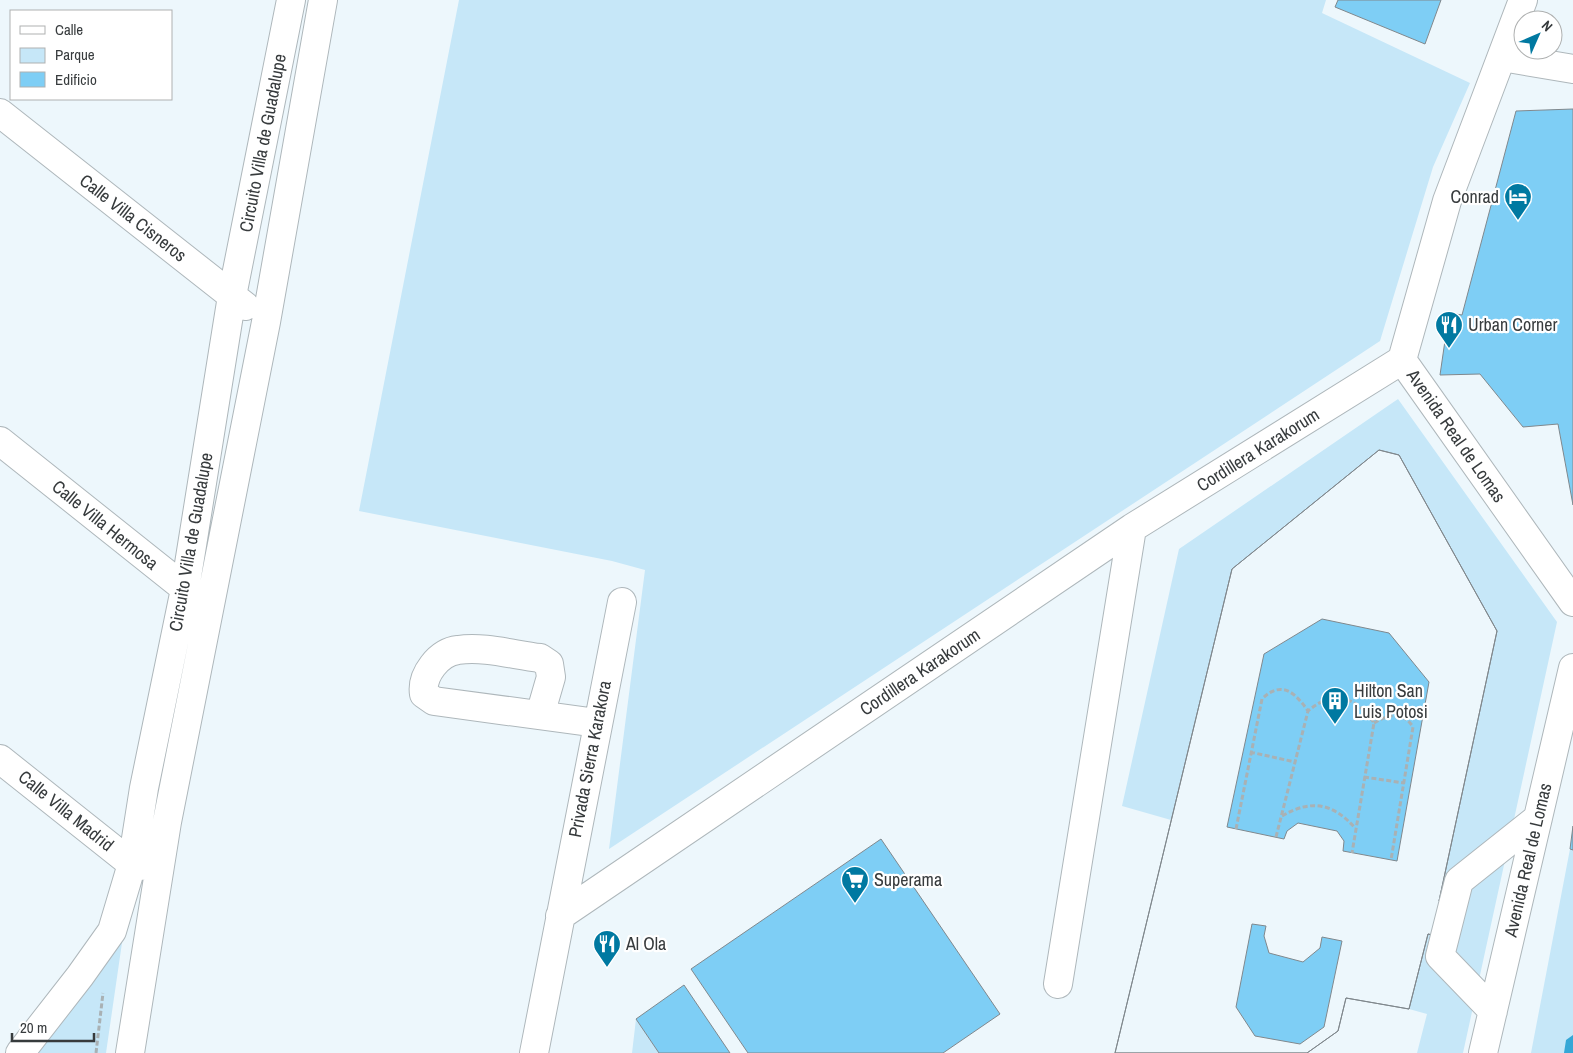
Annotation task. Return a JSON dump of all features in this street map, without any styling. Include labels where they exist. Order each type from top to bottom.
[{"type":"street","name":"Circuito Villa de Guadalupe","points":[[130,1053],[168,822],[266,322],[323,0]]},
{"type":"street","name":"Avenida Real de Lomas","points":[[1523,0],[1447,200],[1402,360],[1573,602]]},
{"type":"street","name":"Circuito Villa de Guadalupe","points":[[20,1053],[80,976],[112,931],[132,864],[144,788],[184,589],[232,296],[286,3]]},
{"type":"street","points":[[286,3],[317,30]]},
{"type":"street","points":[[1502,57],[1573,69]]},
{"type":"street","name":"Calle Villa Cisneros","points":[[0,113],[266,322]]},
{"type":"street","name":"Cordillera Karakorum","points":[[560,916],[1132,528],[1402,360]]},
{"type":"street","name":"Calle Villa Hermosa","points":[[0,441],[184,589],[211,608]]},
{"type":"street","points":[[1058,984],[1132,528]]},
{"type":"street","name":"Privada Sierra Karakora","points":[[560,916],[622,602]]},
{"type":"street","name":"Avenida Real de Lomas","points":[[1483,1053],[1573,668]]},
{"type":"street","points":[[540,715],[597,723]]},
{"type":"street","name":"Calle Villa Madrid","points":[[0,759],[132,864]]},
{"type":"street","points":[[1493,1010],[1440,956],[1459,881],[1538,818]]},
{"type":"street","points":[[132,864],[161,869]]},
{"type":"street","points":[[534,1053],[560,916]]},
{"type":"path","points":[[1236,829],[1262,699],[1278,689],[1286,690],[1302,702],[1308,711]]},
{"type":"path","points":[[1276,837],[1308,711],[1325,700],[1338,698],[1350,700],[1358,703],[1374,723],[1352,853]]},
{"type":"path","points":[[1374,723],[1391,715],[1398,715],[1408,720],[1413,727],[1391,860]]},
{"type":"path","points":[[1250,752],[1295,762]]},
{"type":"path","points":[[1364,777],[1404,783]]},
{"type":"path","points":[[1282,816],[1308,805],[1324,806],[1339,813],[1355,828]]},
{"type":"path","points":[[96,1053],[104,986]]},
{"type":"green space","points":[[459,0],[1326,0],[1322,13],[1470,83],[1433,167],[1380,341],[609,849],[645,570],[612,561],[359,511]]},
{"type":"green space","points":[[1398,399],[1557,622],[1463,1053],[1417,1053],[1427,1014],[1409,1009],[1428,934],[1458,941],[1439,901],[1497,631],[1399,455],[1379,450],[1232,569],[1171,820],[1122,806],[1179,549]]},
{"type":"green space","points":[[1570,849],[1573,850],[1573,1053],[1531,1053]]},
{"type":"green space","points":[[124,929],[106,1053],[34,1053]]},
{"type":"green space","points":[[636,1019],[659,1053],[632,1053]]},
{"type":"water","points":[[1573,1035],[1573,1053],[1564,1053],[1566,1040]]},
{"type":"building","points":[[1338,0],[1441,0],[1425,44],[1335,7]]},
{"type":"building","points":[[1573,109],[1573,505],[1558,424],[1523,427],[1480,374],[1440,375],[1449,313],[1462,315],[1516,111]]},
{"type":"building","name":"Hilton San Luis Potosi","points":[[1379,450],[1399,455],[1497,631],[1439,901],[1466,909],[1458,941],[1428,934],[1409,1009],[1346,998],[1338,1031],[1307,1053],[1115,1053],[1232,569]],"holes":[[[1322,619],[1389,633],[1429,682],[1397,861],[1343,851],[1344,841],[1337,831],[1298,823],[1287,831],[1284,839],[1227,827],[1264,654]],[[1252,924],[1266,926],[1264,936],[1269,953],[1303,962],[1320,948],[1322,937],[1342,941],[1324,1027],[1300,1044],[1255,1036],[1236,1007]]]},
{"type":"building","name":"Hilton San Luis Potosi","points":[[1379,450],[1399,455],[1497,631],[1439,901],[1466,909],[1458,941],[1428,934],[1409,1009],[1346,998],[1338,1031],[1307,1053],[1115,1053],[1232,569]]},
{"type":"building","points":[[1573,826],[1573,850],[1570,849]]},
{"type":"building","name":"Superama","points":[[881,839],[1000,1014],[943,1053],[748,1053],[691,969]]},
{"type":"building","points":[[684,985],[730,1053],[659,1053],[636,1019]]},
{"type":"place","name":"Conrad","points":[[1518,221]]},
{"type":"place","name":"Urban Corner","points":[[1449,349]]},
{"type":"place","name":"Hilton San Luis Potosi","points":[[1335,725]]},
{"type":"place","name":"Superama","points":[[855,904]]},
{"type":"place","name":"Al Ola","points":[[607,968]]}]
